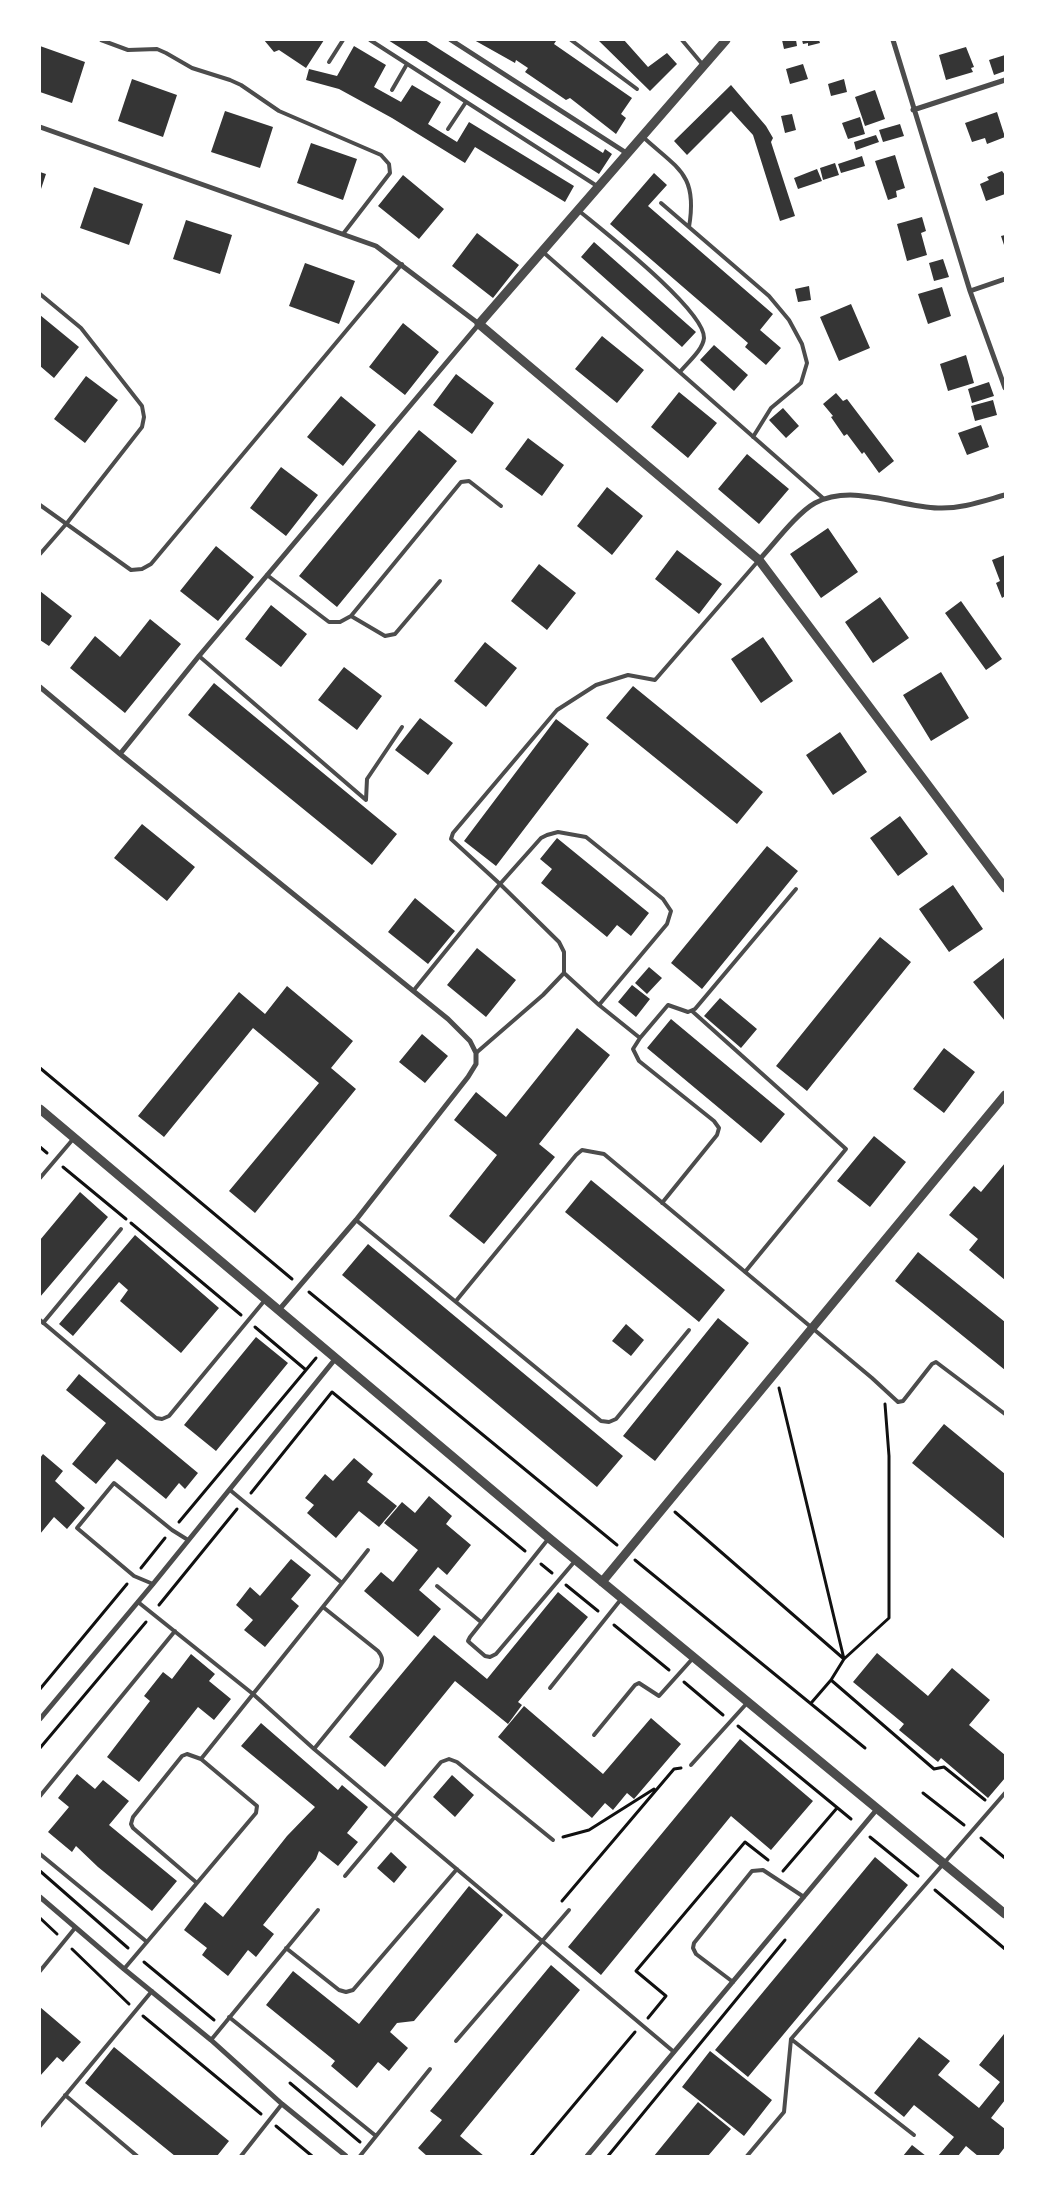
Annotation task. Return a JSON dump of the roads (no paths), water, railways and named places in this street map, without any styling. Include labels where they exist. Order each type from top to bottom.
[{"type":"street","points":[[451,40],[628,154]]},
{"type":"street","points":[[120,754],[199,656],[479,324],[726,40]]},
{"type":"street","points":[[894,40],[913,110],[970,291],[1005,388]]},
{"type":"street","points":[[913,110],[1005,80]]},
{"type":"street","points":[[40,127],[376,246],[479,324],[759,560],[1005,888]]},
{"type":"street","points":[[970,291],[1005,279]]},
{"type":"street","points":[[759,560],[808,508],[838,496],[860,496],[923,508],[954,508],[1005,495]]},
{"type":"street","points":[[40,687],[120,754],[414,990],[463,1032],[476,1053],[476,1064],[468,1078],[356,1220],[278,1311]]},
{"type":"street","points":[[602,1582],[1005,1095]]},
{"type":"street","points":[[40,1109],[549,1538],[1005,1914]]},
{"type":"street","points":[[40,1719],[153,1584],[336,1358]]},
{"type":"street","points":[[588,2156],[878,1808]]},
{"type":"street","points":[[40,1897],[211,2040],[282,2104],[346,2156]]},
{"type":"lane","points":[[101,40],[128,50],[157,49],[192,68],[236,82],[279,111],[381,155],[390,164],[390,173],[343,234]]},
{"type":"lane","points":[[329,62],[343,40]]},
{"type":"lane","points":[[370,40],[599,187]]},
{"type":"lane","points":[[570,40],[637,89]]},
{"type":"lane","points":[[682,40],[704,67]]},
{"type":"lane","points":[[392,90],[407,64]]},
{"type":"lane","points":[[448,129],[466,102]]},
{"type":"lane","points":[[643,137],[676,167],[690,185],[692,201],[689,227]]},
{"type":"lane","points":[[661,203],[769,296],[789,320],[802,344],[806,363],[801,383],[771,408],[753,437]]},
{"type":"lane","points":[[578,210],[675,295],[698,321],[704,338],[701,346],[680,372]]},
{"type":"lane","points":[[542,251],[824,500]]},
{"type":"lane","points":[[40,505],[131,570],[142,570],[151,564],[402,264]]},
{"type":"lane","points":[[40,294],[81,328],[142,406],[144,417],[142,427],[67,524],[40,554]]},
{"type":"lane","points":[[267,575],[329,622],[340,622],[351,616],[461,482],[469,481],[502,506]]},
{"type":"lane","points":[[476,1053],[543,995],[564,973],[564,952],[559,942],[500,884],[454,844],[451,839],[453,833],[557,710],[596,685],[628,675],[655,680],[759,560]]},
{"type":"lane","points":[[351,616],[385,636],[395,634],[440,581]]},
{"type":"lane","points":[[199,656],[366,800],[367,779],[402,727]]},
{"type":"lane","points":[[414,990],[500,884],[541,838],[558,832],[586,837],[664,898],[671,911],[667,924],[599,1005]]},
{"type":"lane","points":[[662,1203],[717,1135],[719,1128],[714,1121],[639,1061],[633,1049],[668,1005],[688,1012],[692,1011],[796,889]]},
{"type":"lane","points":[[564,973],[599,1005],[640,1038]]},
{"type":"lane","points":[[692,1011],[846,1150],[745,1272]]},
{"type":"lane","points":[[40,1178],[74,1138]]},
{"type":"lane","points":[[456,1301],[576,1155],[582,1150],[604,1154],[884,1388],[898,1402],[902,1401],[932,1364],[936,1362],[1005,1414]]},
{"type":"lane","points":[[356,1220],[601,1421],[609,1422],[616,1419],[689,1330]]},
{"type":"lane","points":[[122,1229],[42,1322],[156,1418],[162,1419],[169,1416],[265,1300]]},
{"type":"lane","points":[[153,1584],[134,1576],[77,1528],[114,1483],[172,1530],[188,1540]]},
{"type":"lane","points":[[230,1490],[342,1583]]},
{"type":"lane","points":[[549,1538],[468,1640],[485,1656],[490,1657],[496,1654],[576,1560]]},
{"type":"lane","points":[[201,1758],[368,1550]]},
{"type":"lane","points":[[437,1586],[481,1622]]},
{"type":"lane","points":[[550,1688],[622,1598]]},
{"type":"lane","points":[[138,1602],[253,1694],[395,1817],[674,2052]]},
{"type":"lane","points":[[314,1748],[382,1663],[382,1656],[378,1651],[323,1607]]},
{"type":"lane","points":[[40,1796],[175,1631]]},
{"type":"lane","points":[[594,1735],[635,1685],[638,1683],[643,1684],[659,1696],[694,1657]]},
{"type":"lane","points":[[691,1765],[748,1702]]},
{"type":"lane","points":[[124,1969],[197,1883],[256,1813],[257,1806],[201,1758],[187,1754],[182,1756],[133,1817],[131,1824],[133,1828],[197,1883]]},
{"type":"lane","points":[[345,1876],[441,1762],[449,1759],[457,1762],[553,1840]]},
{"type":"lane","points":[[747,2156],[784,2112],[791,2039],[1005,1793]]},
{"type":"lane","points":[[40,1854],[147,1942]]},
{"type":"lane","points":[[286,1948],[339,1990],[346,1992],[353,1990],[457,1868]]},
{"type":"lane","points":[[732,1982],[696,1954],[693,1948],[694,1943],[752,1871],[763,1870],[804,1897]]},
{"type":"lane","points":[[211,2040],[318,1910]]},
{"type":"lane","points":[[456,2041],[569,1910]]},
{"type":"lane","points":[[40,1972],[75,1928]]},
{"type":"lane","points":[[40,2126],[152,1991]]},
{"type":"lane","points":[[229,2017],[376,2136]]},
{"type":"lane","points":[[791,2039],[914,2135]]},
{"type":"lane","points":[[360,2156],[430,2069]]},
{"type":"lane","points":[[65,2095],[136,2156]]},
{"type":"lane","points":[[240,2156],[282,2104]]}]
